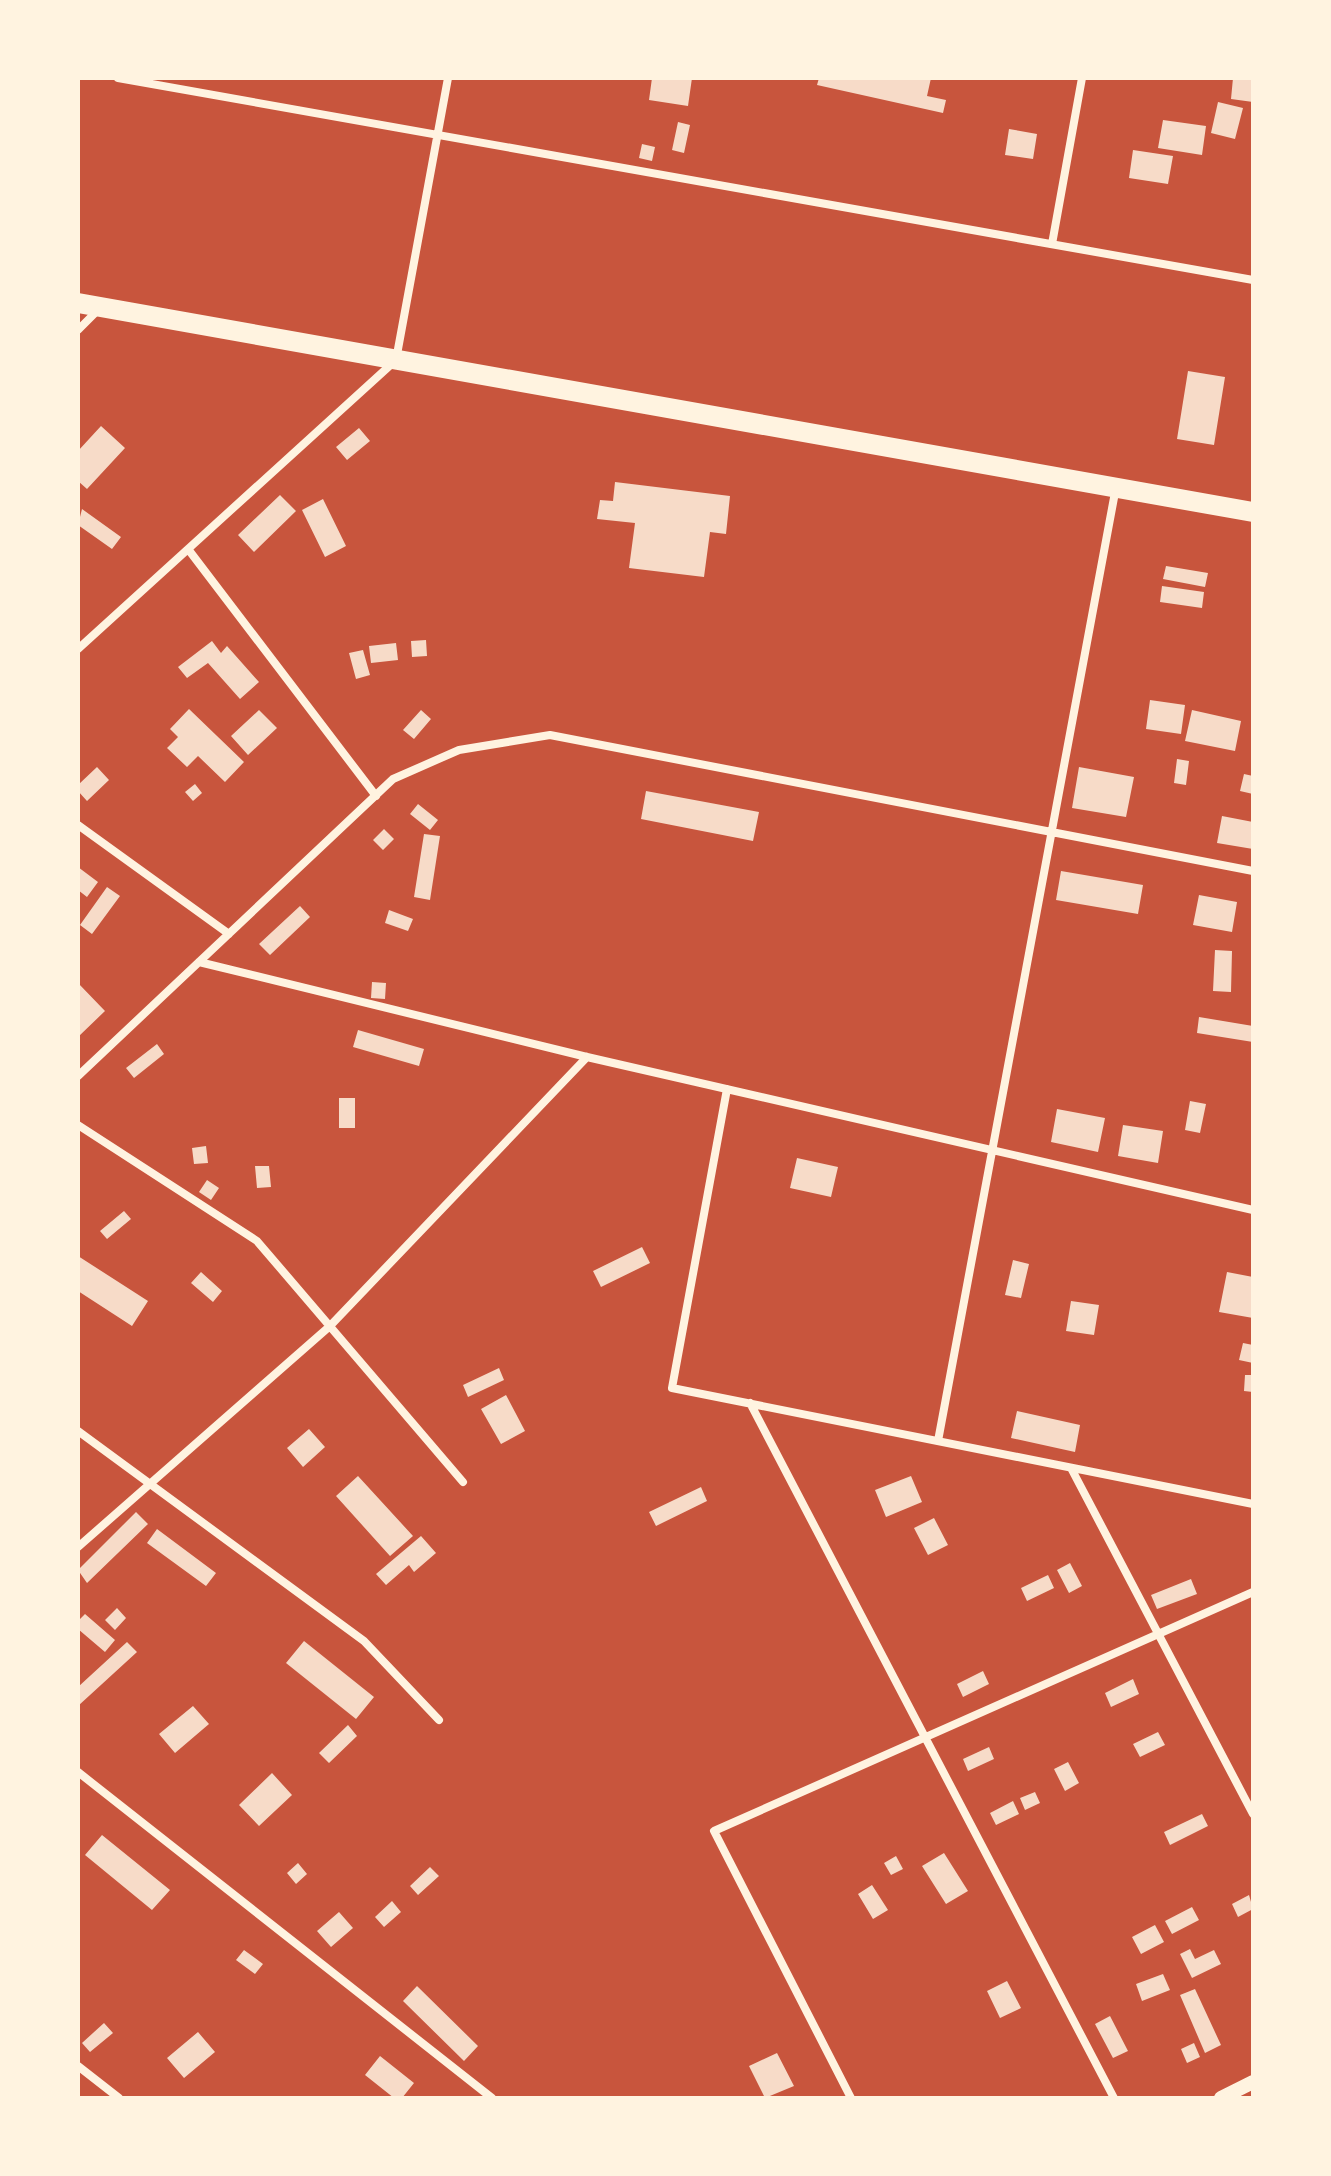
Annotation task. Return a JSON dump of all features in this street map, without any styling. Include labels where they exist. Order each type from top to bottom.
[{"type":"highway","points":[[78,303],[1253,512]]},
{"type":"street","points":[[118,78],[167,82],[438,135],[1253,280]]},
{"type":"street","points":[[78,649],[396,360],[448,78]]},
{"type":"street","points":[[1052,244],[1082,78]]},
{"type":"street","points":[[78,330],[101,307]]},
{"type":"street","points":[[938,1441],[1116,487]]},
{"type":"street","points":[[188,549],[376,796]]},
{"type":"street","points":[[78,1076],[393,779],[459,750],[550,735],[1253,871]]},
{"type":"street","points":[[78,825],[229,934]]},
{"type":"street","points":[[199,962],[587,1057],[1253,1210]]},
{"type":"street","points":[[78,1547],[330,1326],[587,1057]]},
{"type":"street","points":[[727,1089],[672,1388],[1253,1504]]},
{"type":"street","points":[[78,1125],[257,1241],[463,1482]]},
{"type":"street","points":[[750,1403],[1114,2098]]},
{"type":"street","points":[[78,1431],[364,1641],[439,1720]]},
{"type":"street","points":[[1071,1468],[1253,1814]]},
{"type":"street","points":[[851,2098],[714,1831],[1253,1592]]},
{"type":"street","points":[[78,1772],[492,2098]]},
{"type":"street","points":[[78,2066],[119,2098]]},
{"type":"street","points":[[1221,2098],[1253,2082]]},
{"type":"building","points":[[652,78],[692,78],[688,106],[649,100]]},
{"type":"building","points":[[819,78],[931,78],[927,96],[946,100],[943,113],[817,85]]},
{"type":"building","points":[[1233,78],[1253,78],[1253,102],[1231,99]]},
{"type":"building","points":[[1218,102],[1243,108],[1235,139],[1211,133]]},
{"type":"building","points":[[1163,120],[1206,126],[1202,155],[1158,148]]},
{"type":"building","points":[[678,122],[690,125],[684,153],[672,150]]},
{"type":"building","points":[[1009,129],[1037,134],[1033,159],[1005,155]]},
{"type":"building","points":[[642,144],[655,147],[652,161],[639,158]]},
{"type":"building","points":[[1133,150],[1173,156],[1168,184],[1129,178]]},
{"type":"building","points":[[1188,371],[1225,377],[1214,445],[1177,439]]},
{"type":"building","points":[[101,426],[125,448],[87,489],[78,481],[78,451]]},
{"type":"building","points":[[359,428],[370,441],[347,460],[336,447]]},
{"type":"building","points":[[615,482],[730,496],[726,534],[710,532],[704,577],[629,568],[635,523],[597,519],[600,500],[613,501]]},
{"type":"building","points":[[280,495],[296,511],[254,552],[238,535]]},
{"type":"building","points":[[323,499],[346,546],[325,557],[302,510]]},
{"type":"building","points":[[82,509],[121,537],[112,549],[78,525]]},
{"type":"building","points":[[1166,566],[1208,573],[1205,587],[1163,579]]},
{"type":"building","points":[[1162,586],[1204,592],[1202,608],[1160,602]]},
{"type":"building","points":[[426,640],[427,656],[412,657],[411,641]]},
{"type":"building","points":[[212,641],[221,653],[227,646],[259,682],[240,699],[208,663],[187,678],[178,667]]},
{"type":"building","points":[[396,643],[398,660],[371,663],[369,646]]},
{"type":"building","points":[[363,650],[370,675],[356,679],[349,653]]},
{"type":"building","points":[[1150,700],[1185,705],[1181,734],[1146,729]]},
{"type":"building","points":[[189,709],[244,762],[225,782],[198,756],[187,767],[167,748],[178,737],[170,729]]},
{"type":"building","points":[[259,710],[277,728],[248,755],[231,736]]},
{"type":"building","points":[[421,710],[431,719],[414,739],[403,730]]},
{"type":"building","points":[[1192,710],[1241,721],[1235,751],[1185,741]]},
{"type":"building","points":[[1177,759],[1189,761],[1186,785],[1174,783]]},
{"type":"building","points":[[97,767],[109,780],[87,801],[78,791],[78,785]]},
{"type":"building","points":[[1079,767],[1134,777],[1126,817],[1072,808]]},
{"type":"building","points":[[1244,774],[1253,776],[1253,794],[1240,791]]},
{"type":"building","points":[[195,784],[202,793],[193,801],[185,792]]},
{"type":"building","points":[[646,791],[759,812],[753,841],[641,819]]},
{"type":"building","points":[[418,804],[438,820],[430,830],[410,814]]},
{"type":"building","points":[[1222,816],[1253,822],[1253,849],[1217,843]]},
{"type":"building","points":[[384,829],[394,839],[383,850],[373,840]]},
{"type":"building","points":[[424,834],[440,836],[430,900],[414,897]]},
{"type":"building","points":[[78,867],[98,882],[87,897],[78,890]]},
{"type":"building","points":[[1061,871],[1143,885],[1138,914],[1056,900]]},
{"type":"building","points":[[107,887],[120,896],[92,934],[80,925]]},
{"type":"building","points":[[1199,895],[1237,902],[1232,932],[1193,925]]},
{"type":"building","points":[[300,906],[310,917],[270,955],[259,944]]},
{"type":"building","points":[[389,910],[413,919],[408,931],[385,923]]},
{"type":"building","points":[[1215,950],[1232,951],[1231,992],[1213,991]]},
{"type":"building","points":[[372,982],[386,983],[385,999],[371,998]]},
{"type":"building","points":[[78,983],[105,1011],[78,1037]]},
{"type":"building","points":[[1199,1017],[1253,1026],[1253,1042],[1197,1033]]},
{"type":"building","points":[[358,1030],[424,1049],[419,1066],[353,1047]]},
{"type":"building","points":[[157,1044],[164,1054],[134,1078],[126,1068]]},
{"type":"building","points":[[339,1098],[355,1098],[355,1128],[339,1128]]},
{"type":"building","points":[[1190,1101],[1206,1104],[1200,1133],[1185,1130]]},
{"type":"building","points":[[1057,1109],[1105,1118],[1098,1152],[1051,1142]]},
{"type":"building","points":[[1123,1125],[1163,1131],[1158,1163],[1118,1156]]},
{"type":"building","points":[[206,1146],[208,1163],[194,1164],[192,1148]]},
{"type":"building","points":[[797,1158],[838,1167],[831,1197],[790,1188]]},
{"type":"building","points":[[255,1166],[269,1166],[271,1187],[257,1188]]},
{"type":"building","points":[[207,1180],[219,1188],[211,1200],[199,1192]]},
{"type":"building","points":[[124,1211],[131,1219],[107,1239],[100,1231]]},
{"type":"building","points":[[642,1247],[650,1263],[601,1287],[593,1271]]},
{"type":"building","points":[[78,1256],[148,1301],[132,1326],[78,1291]]},
{"type":"building","points":[[1013,1260],[1029,1264],[1021,1298],[1005,1295]]},
{"type":"building","points":[[201,1272],[222,1291],[213,1302],[191,1283]]},
{"type":"building","points":[[1227,1272],[1253,1277],[1253,1318],[1219,1312]]},
{"type":"building","points":[[1071,1301],[1099,1305],[1094,1335],[1066,1331]]},
{"type":"building","points":[[1243,1343],[1253,1345],[1253,1363],[1239,1360]]},
{"type":"building","points":[[499,1368],[504,1380],[468,1397],[463,1385]]},
{"type":"building","points":[[1245,1375],[1253,1375],[1253,1392],[1244,1391]]},
{"type":"building","points":[[506,1395],[525,1431],[501,1444],[481,1409]]},
{"type":"building","points":[[1017,1411],[1080,1425],[1075,1452],[1011,1438]]},
{"type":"building","points":[[309,1429],[325,1447],[303,1467],[287,1448]]},
{"type":"building","points":[[358,1476],[413,1536],[390,1556],[336,1496]]},
{"type":"building","points":[[911,1476],[922,1502],[886,1517],[875,1490]]},
{"type":"building","points":[[701,1487],[707,1501],[656,1526],[649,1512]]},
{"type":"building","points":[[136,1512],[148,1524],[87,1583],[78,1570]]},
{"type":"building","points":[[934,1518],[948,1545],[928,1555],[914,1528]]},
{"type":"building","points":[[157,1529],[216,1573],[206,1586],[147,1543]]},
{"type":"building","points":[[421,1536],[436,1553],[414,1572],[409,1565],[386,1585],[376,1574]]},
{"type":"building","points":[[1070,1563],[1082,1586],[1069,1593],[1057,1570]]},
{"type":"building","points":[[1048,1575],[1054,1588],[1027,1601],[1021,1588]]},
{"type":"building","points":[[1191,1579],[1197,1594],[1157,1609],[1151,1595]]},
{"type":"building","points":[[117,1608],[126,1618],[115,1630],[105,1620]]},
{"type":"building","points":[[85,1614],[115,1640],[105,1652],[78,1629],[78,1621]]},
{"type":"building","points":[[304,1641],[374,1697],[356,1719],[286,1663]]},
{"type":"building","points":[[127,1642],[137,1652],[78,1706],[78,1687]]},
{"type":"building","points":[[983,1671],[989,1684],[963,1697],[957,1684]]},
{"type":"building","points":[[1133,1679],[1139,1694],[1111,1707],[1105,1693]]},
{"type":"building","points":[[193,1706],[209,1724],[175,1753],[159,1734]]},
{"type":"building","points":[[348,1725],[357,1736],[329,1763],[319,1753]]},
{"type":"building","points":[[1158,1732],[1165,1745],[1140,1757],[1133,1744]]},
{"type":"building","points":[[989,1747],[994,1759],[968,1771],[963,1759]]},
{"type":"building","points":[[1068,1762],[1079,1783],[1065,1791],[1054,1769]]},
{"type":"building","points":[[272,1773],[292,1795],[259,1826],[239,1805]]},
{"type":"building","points":[[1035,1792],[1040,1803],[1025,1810],[1020,1798]]},
{"type":"building","points":[[1013,1801],[1019,1814],[996,1825],[990,1813]]},
{"type":"building","points":[[1202,1814],[1208,1826],[1170,1845],[1164,1832]]},
{"type":"building","points":[[102,1835],[170,1890],[152,1910],[85,1855]]},
{"type":"building","points":[[944,1853],[968,1891],[946,1904],[922,1866]]},
{"type":"building","points":[[896,1856],[903,1869],[891,1875],[884,1863]]},
{"type":"building","points":[[298,1863],[307,1874],[296,1884],[287,1873]]},
{"type":"building","points":[[430,1867],[439,1876],[418,1895],[410,1886]]},
{"type":"building","points":[[872,1885],[888,1910],[873,1919],[858,1894]]},
{"type":"building","points":[[1249,1895],[1253,1909],[1238,1917],[1232,1904]]},
{"type":"building","points":[[392,1901],[401,1912],[384,1927],[375,1917]]},
{"type":"building","points":[[1192,1907],[1199,1920],[1172,1934],[1165,1921]]},
{"type":"building","points":[[339,1912],[353,1928],[331,1947],[317,1931]]},
{"type":"building","points":[[1155,1925],[1164,1942],[1141,1954],[1132,1937]]},
{"type":"building","points":[[1190,1949],[1195,1959],[1214,1950],[1221,1964],[1192,1978],[1180,1954]]},
{"type":"building","points":[[244,1950],[263,1964],[255,1974],[236,1960]]},
{"type":"building","points":[[1163,1974],[1170,1990],[1142,2001],[1136,1984]]},
{"type":"building","points":[[1007,1981],[1021,2008],[1000,2018],[987,1991]]},
{"type":"building","points":[[417,1986],[478,2046],[464,2061],[403,2001]]},
{"type":"building","points":[[1195,1989],[1221,2045],[1205,2053],[1180,1995]]},
{"type":"building","points":[[1110,2016],[1128,2051],[1113,2058],[1095,2024]]},
{"type":"building","points":[[104,2023],[113,2033],[90,2052],[82,2043]]},
{"type":"building","points":[[198,2032],[215,2052],[184,2078],[167,2058]]},
{"type":"building","points":[[1194,2043],[1200,2057],[1187,2063],[1181,2049]]},
{"type":"building","points":[[777,2053],[794,2086],[765,2098],[749,2066]]},
{"type":"building","points":[[380,2056],[414,2083],[402,2098],[394,2098],[365,2075]]}]
